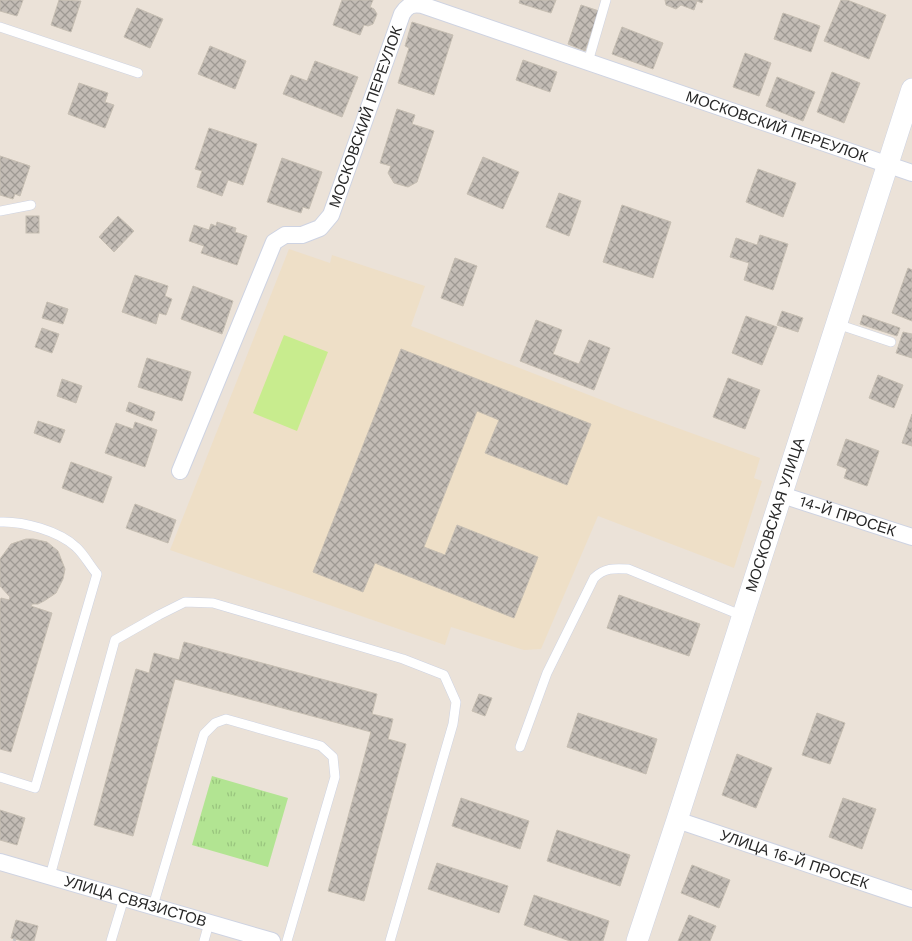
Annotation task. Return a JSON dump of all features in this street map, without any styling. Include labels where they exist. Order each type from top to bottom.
[{"type":"street","name":"МОСКОВСКИЙ ПЕРЕУЛОК","points":[[180,470],[274,242],[286,235],[302,235],[320,228],[331,215],[402,14],[406,8],[414,4],[422,5],[912,173]]},
{"type":"street","name":"МОСКОВСКАЯ УЛИЦА","points":[[637,941],[912,89]]},
{"type":"street","name":"14-Й ПРОСЕК","points":[[782,494],[912,537]]},
{"type":"street","name":"УЛИЦА 16-Й ПРОСЕК","points":[[677,820],[912,899]]},
{"type":"street","name":"УЛИЦА СВЯЗИСТОВ","points":[[0,862],[272,941]]},
{"type":"lane","points":[[588,62],[606,0]]},
{"type":"lane","points":[[0,27],[138,73]]},
{"type":"lane","points":[[0,211],[31,204]]},
{"type":"lane","points":[[836,324],[891,342]]},
{"type":"lane","points":[[0,522],[9,522],[56,533],[76,547],[97,574],[35,788],[0,777]]},
{"type":"lane","points":[[520,747],[547,673],[594,578],[600,572],[608,569],[628,569],[743,616]]},
{"type":"lane","points":[[50,876],[116,640],[158,615],[185,602],[213,603],[403,658],[444,675],[456,702],[453,724],[390,941]]},
{"type":"lane","points":[[153,906],[204,734],[215,723],[226,719],[321,746],[333,758],[335,777],[287,941]]},
{"type":"lane","points":[[111,941],[124,898]]},
{"type":"lane","points":[[204,941],[209,923]]},
{"type":"shaded area","points":[[289,249],[330,263],[332,255],[425,286],[411,326],[625,409],[760,458],[754,478],[762,481],[734,568],[598,516],[541,649],[524,650],[451,627],[445,645],[170,550]]},
{"type":"green space","points":[[284,335],[328,352],[297,431],[253,413]]},
{"type":"green space","points":[[212,776],[288,798],[268,867],[192,845]]},
{"type":"building","points":[[0,0],[23,0],[17,16],[0,11]]},
{"type":"building","points":[[59,0],[81,1],[71,32],[51,25]]},
{"type":"building","points":[[342,0],[373,0],[370,7],[377,14],[373,24],[364,25],[360,35],[333,25]]},
{"type":"building","points":[[520,0],[556,0],[551,13],[519,3]]},
{"type":"building","points":[[665,0],[703,0],[702,3],[697,1],[694,10],[681,5],[676,9],[666,5]]},
{"type":"building","points":[[841,0],[847,0],[886,15],[869,59],[824,41]]},
{"type":"building","points":[[581,5],[599,11],[585,51],[568,44]]},
{"type":"building","points":[[137,8],[163,19],[150,48],[124,37]]},
{"type":"building","points":[[783,13],[820,26],[811,52],[774,39]]},
{"type":"building","points":[[412,22],[453,35],[434,95],[398,83],[409,48],[405,46]]},
{"type":"building","points":[[622,27],[663,43],[653,69],[612,54]]},
{"type":"building","points":[[210,46],[246,61],[235,89],[198,74]]},
{"type":"building","points":[[745,53],[771,63],[759,96],[733,87]]},
{"type":"building","points":[[523,60],[557,72],[550,92],[516,80]]},
{"type":"building","points":[[315,61],[358,77],[342,117],[283,94],[291,75],[307,81]]},
{"type":"building","points":[[832,72],[860,83],[844,123],[817,112]]},
{"type":"building","points":[[777,77],[815,92],[803,121],[766,106]]},
{"type":"building","points":[[79,83],[108,93],[105,102],[114,105],[105,128],[68,114]]},
{"type":"building","points":[[397,109],[415,115],[412,124],[434,131],[417,182],[408,187],[394,183],[388,173],[391,166],[380,163]]},
{"type":"building","points":[[209,128],[257,144],[243,185],[228,180],[222,196],[197,187],[202,171],[195,169]]},
{"type":"building","points":[[0,156],[30,166],[20,196],[15,194],[13,199],[0,195]]},
{"type":"building","points":[[483,157],[519,172],[503,209],[467,194]]},
{"type":"building","points":[[282,158],[322,172],[309,209],[303,207],[301,213],[267,202]]},
{"type":"building","points":[[758,169],[796,183],[783,217],[746,202]]},
{"type":"building","points":[[559,193],[581,201],[569,236],[546,227]]},
{"type":"building","points":[[622,205],[671,222],[653,278],[603,262]]},
{"type":"building","points":[[26,216],[39,216],[39,233],[26,233]]},
{"type":"building","points":[[118,216],[134,231],[114,252],[99,237]]},
{"type":"building","points":[[217,222],[236,228],[235,232],[247,236],[237,265],[201,253],[204,246],[189,241],[194,225],[209,230],[211,224],[216,226]]},
{"type":"building","points":[[760,235],[788,244],[773,290],[744,280],[749,263],[730,257],[736,238],[757,245]]},
{"type":"building","points":[[455,258],[477,266],[463,306],[441,298]]},
{"type":"building","points":[[908,268],[912,270],[912,321],[892,313]]},
{"type":"building","points":[[135,275],[168,286],[165,296],[172,299],[166,315],[159,313],[156,324],[122,312]]},
{"type":"building","points":[[193,286],[233,301],[222,334],[181,319]]},
{"type":"building","points":[[47,302],[68,309],[63,324],[42,318]]},
{"type":"building","points":[[782,311],[803,318],[798,332],[777,325]]},
{"type":"building","points":[[863,315],[900,328],[897,336],[860,324]]},
{"type":"building","points":[[746,316],[777,327],[762,365],[732,353]]},
{"type":"building","points":[[536,320],[562,330],[553,354],[579,364],[589,340],[610,348],[594,390],[520,361]]},
{"type":"building","points":[[42,328],[59,334],[52,353],[35,347]]},
{"type":"building","points":[[903,332],[912,334],[912,358],[896,353]]},
{"type":"building","points":[[401,349],[591,424],[567,485],[485,453],[499,420],[477,411],[424,547],[445,555],[457,525],[538,557],[514,618],[375,563],[363,592],[313,572]]},
{"type":"building","points":[[147,358],[191,372],[182,401],[138,387]]},
{"type":"building","points":[[878,375],[903,385],[894,408],[869,398]]},
{"type":"building","points":[[728,378],[760,390],[745,429],[713,417]]},
{"type":"building","points":[[62,379],[82,386],[76,403],[57,396]]},
{"type":"building","points":[[129,402],[155,412],[152,421],[126,411]]},
{"type":"building","points":[[912,414],[912,446],[902,443]]},
{"type":"building","points":[[38,421],[65,430],[60,443],[34,433]]},
{"type":"building","points":[[135,422],[157,430],[145,467],[105,453],[116,423],[133,429]]},
{"type":"building","points":[[846,439],[879,451],[867,486],[844,478],[847,469],[837,465]]},
{"type":"building","points":[[71,462],[112,477],[103,503],[62,488]]},
{"type":"building","points":[[135,504],[176,520],[168,543],[126,528]]},
{"type":"building","points":[[26,539],[47,542],[58,551],[65,569],[63,579],[56,593],[44,601],[32,604],[31,606],[52,613],[11,752],[0,749],[0,602],[1,598],[9,600],[10,597],[0,586],[0,559],[11,544]]},
{"type":"building","points":[[619,595],[700,624],[689,656],[607,628]]},
{"type":"building","points":[[184,642],[377,694],[372,714],[393,719],[388,739],[406,744],[364,901],[328,891],[371,732],[175,679],[133,836],[94,825],[136,669],[149,673],[154,653],[179,660]]},
{"type":"building","points":[[479,694],[492,698],[485,716],[472,711]]},
{"type":"building","points":[[578,713],[657,739],[646,774],[567,747]]},
{"type":"building","points":[[817,713],[845,723],[830,764],[802,755]]},
{"type":"building","points":[[737,754],[772,768],[756,808],[722,795]]},
{"type":"building","points":[[461,798],[529,821],[520,849],[452,826]]},
{"type":"building","points":[[843,798],[876,809],[862,849],[829,837]]},
{"type":"building","points":[[0,810],[25,818],[17,845],[0,840]]},
{"type":"building","points":[[557,830],[630,855],[620,886],[547,861]]},
{"type":"building","points":[[437,863],[508,886],[499,913],[428,889]]},
{"type":"building","points":[[692,865],[730,880],[719,908],[681,893]]},
{"type":"building","points":[[534,895],[609,921],[603,941],[570,941],[524,925]]},
{"type":"building","points":[[689,915],[716,926],[710,941],[678,941]]},
{"type":"building","points":[[16,920],[38,926],[34,941],[11,938]]}]
